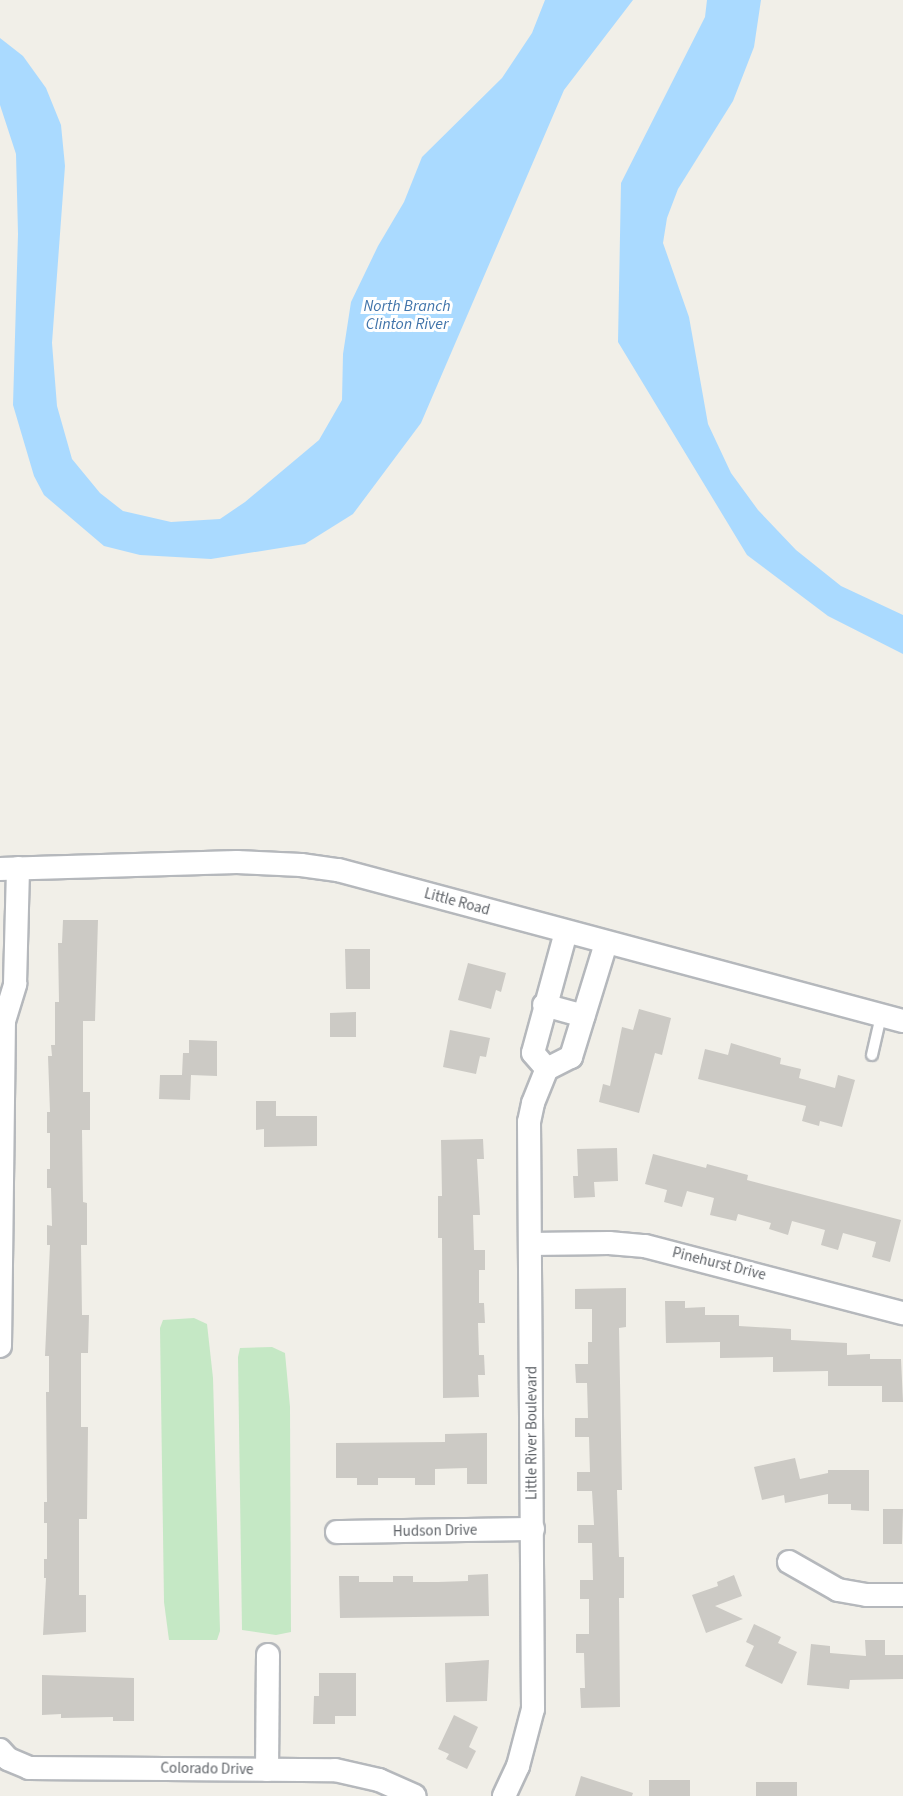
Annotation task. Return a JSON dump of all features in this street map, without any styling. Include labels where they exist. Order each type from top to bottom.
[{"type":"street","name":"Little Road","points":[[9,868],[237,862],[301,865],[358,874],[606,943],[903,1021]]},
{"type":"street","points":[[0,1346],[2,1015],[15,984],[8,936],[9,868]]},
{"type":"street","points":[[566,932],[544,1005],[533,1053],[547,1069],[571,1057],[606,943]]},
{"type":"street","points":[[544,1005],[584,1016]]},
{"type":"street","name":"Little River Boulevard","points":[[504,1796],[519,1766],[533,1709],[529,1122],[547,1069]]},
{"type":"street","name":"Pinehurst Drive","points":[[530,1244],[645,1246],[903,1313]]},
{"type":"street","name":"Hudson Drive","points":[[337,1532],[533,1529]]},
{"type":"street","points":[[789,1562],[838,1590],[867,1595],[903,1595]]},
{"type":"street","points":[[267,1770],[268,1655]]},
{"type":"street","name":"Colorado Drive","points":[[0,1750],[8,1759],[29,1768],[354,1773],[416,1796]]},
{"type":"lane","points":[[872,1055],[881,1016]]},
{"type":"green space","points":[[194,1318],[207,1324],[213,1378],[220,1631],[217,1640],[169,1640],[164,1602],[160,1328],[163,1320]]},
{"type":"green space","points":[[272,1347],[285,1353],[290,1407],[291,1632],[276,1635],[242,1630],[238,1357],[240,1348]]},
{"type":"water","name":"North Branch Clinton River","points":[[545,0],[633,0],[564,90],[421,423],[353,514],[305,544],[211,559],[140,555],[104,546],[44,495],[34,476],[13,405],[18,234],[16,154],[0,105],[0,38],[23,56],[46,88],[61,125],[65,166],[52,343],[57,406],[72,459],[100,493],[123,511],[171,522],[220,519],[245,502],[319,440],[342,400],[343,354],[351,302],[378,246],[404,202],[422,157],[502,78],[532,33]]},
{"type":"water","points":[[707,0],[761,0],[754,47],[733,101],[678,189],[667,218],[663,243],[689,317],[708,424],[731,473],[758,510],[796,550],[841,586],[903,615],[903,654],[828,616],[747,555],[618,342],[621,183],[705,17]]},
{"type":"building","points":[[63,920],[98,920],[95,1021],[83,1021],[83,1092],[90,1092],[90,1130],[82,1130],[83,1202],[87,1203],[87,1245],[81,1245],[82,1315],[89,1315],[88,1353],[81,1353],[81,1427],[88,1427],[87,1519],[79,1519],[79,1595],[86,1595],[86,1632],[43,1635],[46,1578],[44,1578],[44,1559],[47,1559],[47,1523],[44,1523],[44,1502],[47,1502],[46,1392],[49,1392],[49,1356],[45,1356],[50,1245],[47,1245],[47,1225],[52,1226],[51,1188],[47,1188],[47,1169],[50,1169],[50,1133],[47,1133],[47,1112],[50,1112],[48,1056],[52,1056],[51,1045],[55,1045],[55,1002],[59,1002],[58,943],[62,943]]},
{"type":"building","points":[[345,949],[370,949],[370,989],[346,989]]},
{"type":"building","points":[[468,963],[506,973],[501,992],[496,990],[491,1009],[458,1000]]},
{"type":"building","points":[[639,1009],[671,1018],[662,1055],[655,1053],[639,1113],[599,1102],[603,1084],[610,1086],[622,1027],[633,1030]]},
{"type":"building","points":[[356,1012],[356,1037],[330,1037],[330,1013]]},
{"type":"building","points":[[450,1030],[490,1038],[486,1057],[480,1056],[476,1074],[443,1067]]},
{"type":"building","points":[[189,1040],[217,1041],[217,1076],[191,1075],[190,1100],[159,1099],[160,1075],[182,1075],[183,1053],[189,1053]]},
{"type":"building","points":[[731,1043],[781,1058],[780,1064],[801,1069],[799,1078],[835,1088],[838,1075],[855,1080],[842,1127],[820,1121],[819,1126],[802,1121],[806,1106],[698,1079],[705,1049],[728,1055]]},
{"type":"building","points":[[256,1101],[276,1101],[276,1116],[317,1116],[317,1146],[264,1147],[264,1129],[256,1130]]},
{"type":"building","points":[[483,1139],[484,1159],[477,1159],[480,1215],[473,1215],[474,1250],[485,1250],[485,1270],[479,1270],[479,1303],[484,1303],[485,1323],[478,1323],[479,1355],[484,1355],[485,1375],[478,1375],[479,1397],[443,1398],[442,1238],[438,1238],[438,1196],[442,1196],[441,1140]]},
{"type":"building","points":[[617,1148],[618,1181],[594,1182],[595,1197],[574,1198],[573,1176],[578,1176],[577,1149]]},
{"type":"building","points":[[653,1154],[706,1168],[707,1164],[748,1175],[747,1180],[901,1220],[890,1262],[872,1257],[876,1242],[843,1233],[838,1250],[821,1245],[825,1230],[792,1221],[788,1235],[769,1229],[771,1223],[738,1214],[736,1221],[710,1215],[714,1198],[687,1191],[682,1207],[664,1202],[667,1190],[645,1184]]},
{"type":"building","points":[[626,1288],[626,1327],[619,1328],[622,1490],[617,1490],[619,1557],[624,1557],[624,1598],[619,1598],[620,1707],[581,1708],[580,1688],[585,1688],[584,1653],[576,1653],[576,1634],[589,1634],[589,1599],[580,1599],[580,1580],[593,1580],[592,1543],[578,1543],[578,1525],[594,1525],[592,1491],[577,1491],[577,1472],[590,1472],[589,1437],[575,1437],[575,1418],[588,1418],[587,1383],[576,1383],[575,1364],[588,1364],[588,1342],[592,1342],[592,1309],[575,1309],[575,1289]]},
{"type":"building","points":[[665,1301],[685,1301],[685,1308],[705,1307],[705,1315],[739,1315],[739,1326],[791,1329],[791,1340],[847,1343],[847,1355],[870,1354],[870,1359],[901,1359],[903,1402],[882,1402],[882,1386],[828,1386],[828,1371],[773,1372],[773,1357],[720,1358],[720,1342],[666,1343]]},
{"type":"building","points":[[487,1433],[487,1484],[467,1484],[467,1468],[435,1469],[435,1485],[415,1485],[415,1478],[378,1478],[378,1485],[357,1485],[357,1478],[336,1478],[336,1443],[445,1442],[445,1434]]},
{"type":"building","points":[[795,1458],[800,1479],[828,1473],[828,1470],[869,1470],[869,1511],[851,1510],[851,1504],[828,1504],[828,1494],[785,1503],[784,1495],[762,1500],[754,1467]]},
{"type":"building","points":[[883,1509],[903,1509],[902,1544],[883,1544]]},
{"type":"building","points":[[488,1574],[489,1616],[340,1618],[339,1576],[359,1576],[359,1582],[393,1582],[393,1576],[413,1576],[413,1582],[438,1582],[468,1581],[468,1575]]},
{"type":"building","points":[[734,1575],[742,1596],[715,1606],[743,1619],[706,1633],[692,1595],[718,1586],[717,1582]]},
{"type":"building","points":[[754,1624],[781,1637],[778,1643],[797,1652],[782,1684],[745,1666],[754,1646],[746,1642]]},
{"type":"building","points":[[865,1640],[885,1640],[885,1655],[903,1655],[903,1679],[850,1680],[849,1689],[807,1685],[811,1644],[830,1646],[830,1653],[866,1656]]},
{"type":"building","points":[[489,1660],[487,1701],[446,1702],[445,1663]]},
{"type":"building","points":[[319,1673],[356,1673],[356,1716],[335,1716],[335,1724],[313,1724],[314,1696],[319,1696]]},
{"type":"building","points":[[42,1675],[134,1678],[134,1721],[113,1721],[113,1717],[61,1718],[61,1714],[42,1715]]},
{"type":"building","points":[[454,1715],[478,1727],[469,1747],[476,1751],[467,1769],[446,1759],[449,1754],[438,1749]]},
{"type":"building","points":[[581,1776],[633,1793],[632,1796],[575,1796]]},
{"type":"building","points":[[649,1780],[690,1780],[690,1796],[649,1796]]},
{"type":"building","points":[[756,1782],[797,1782],[797,1796],[756,1796]]}]
